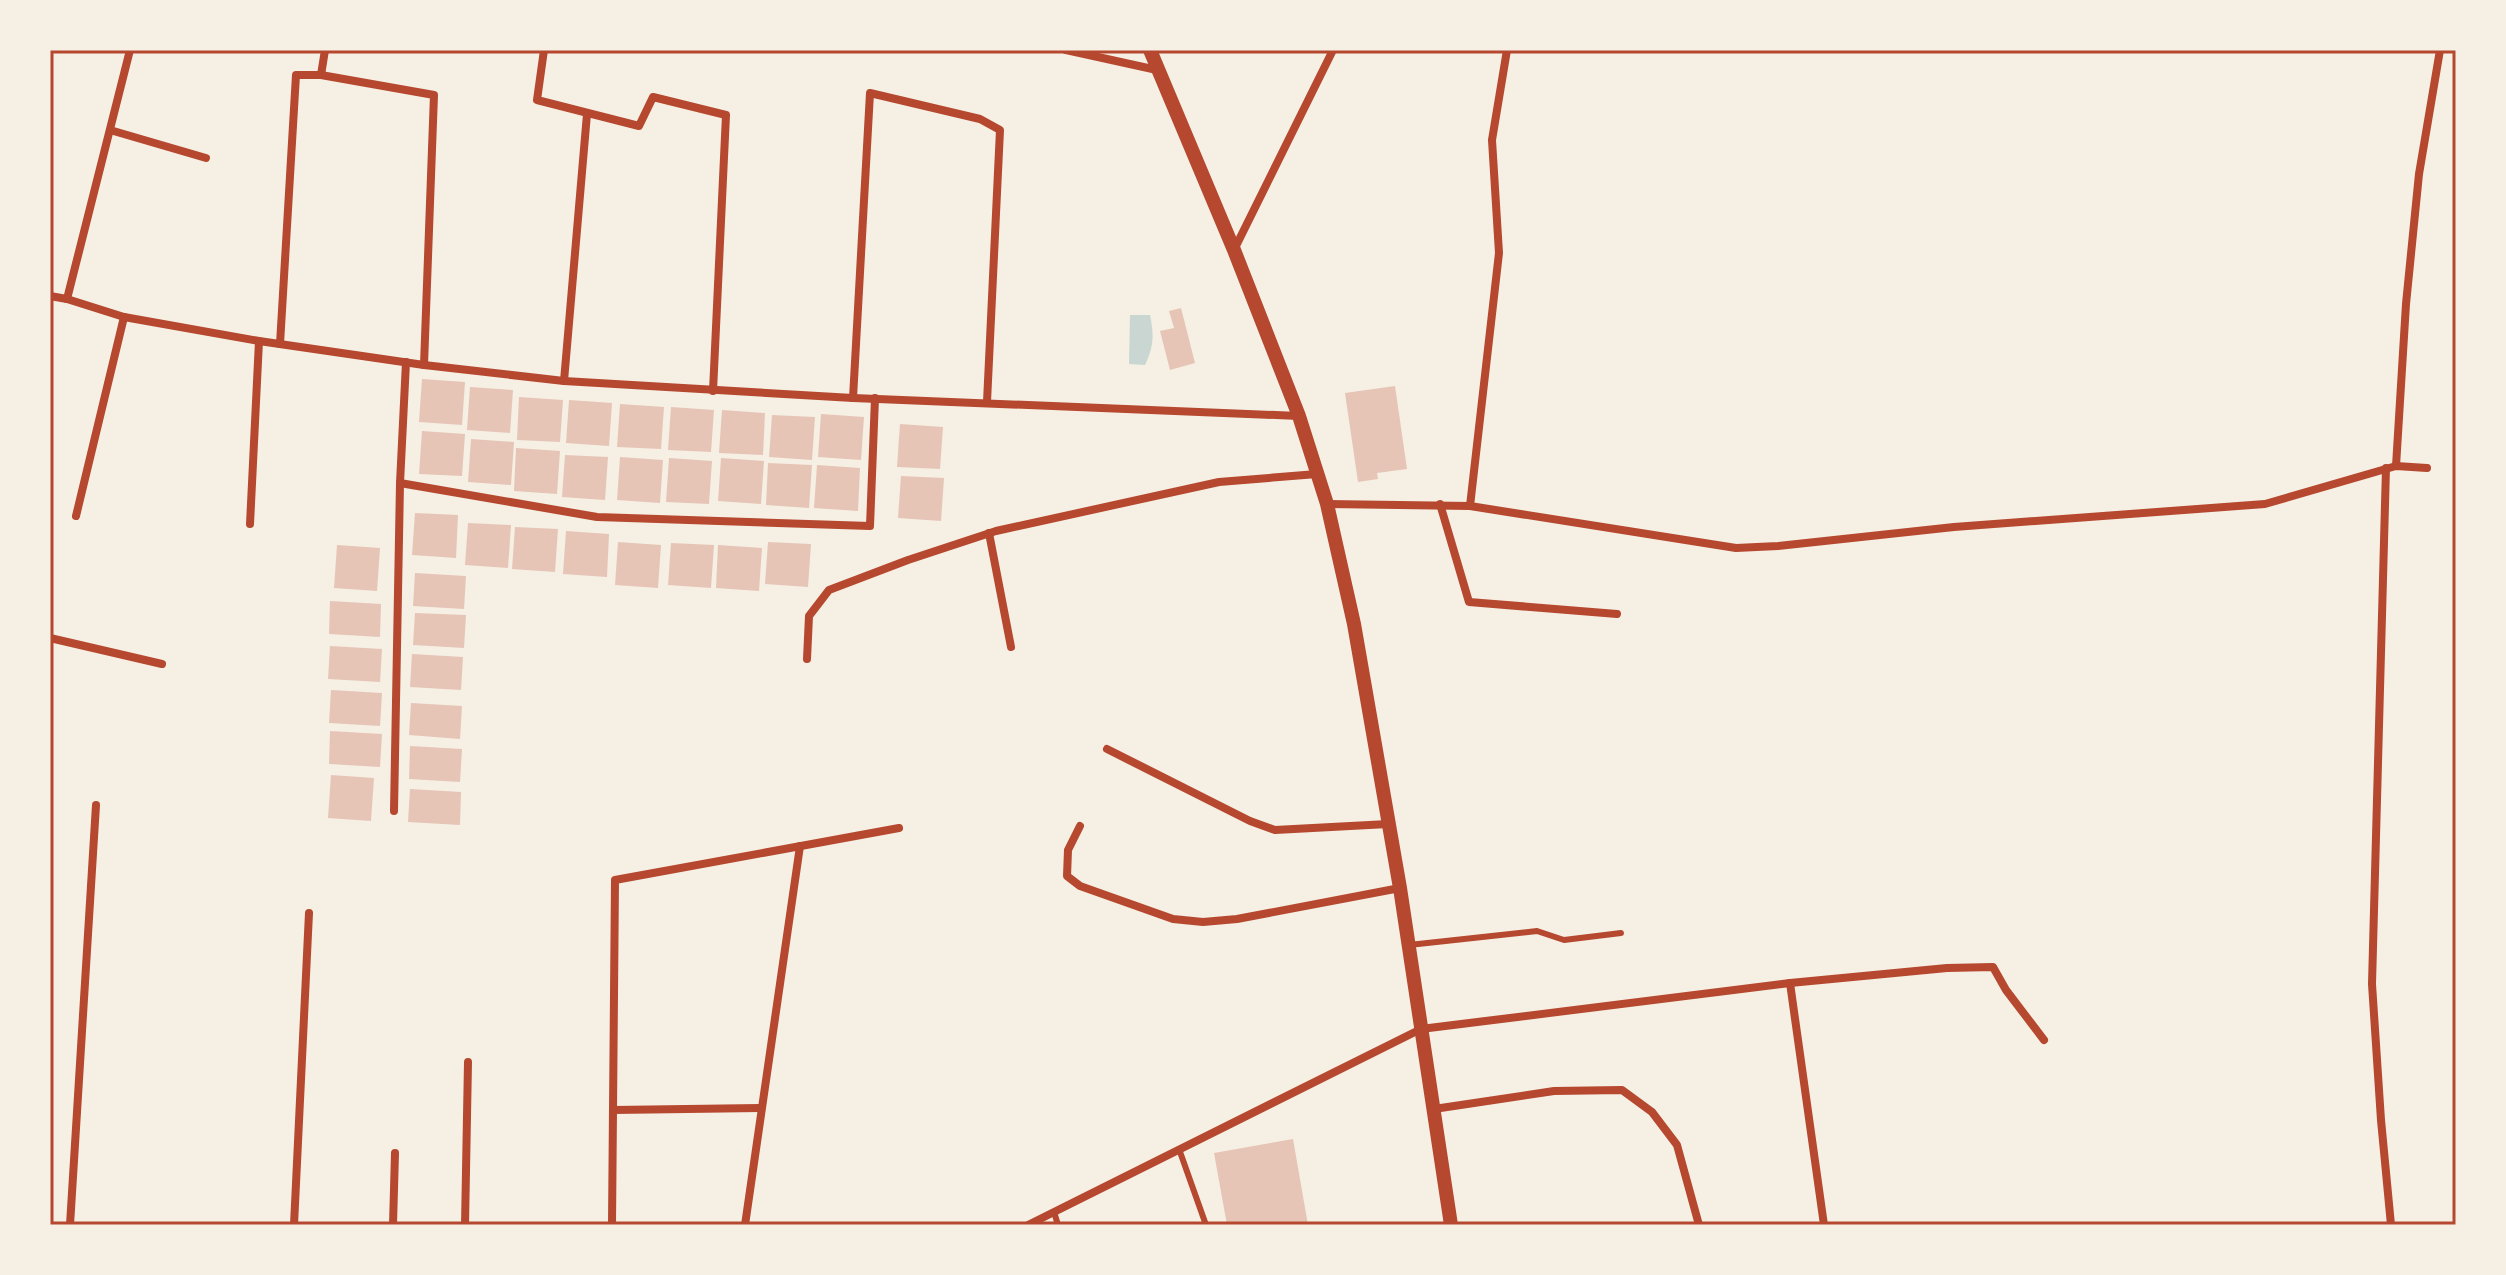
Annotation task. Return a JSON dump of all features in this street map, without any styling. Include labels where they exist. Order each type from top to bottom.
[{"type":"street","points":[[67,299],[130,50]]},
{"type":"street","points":[[321,75],[325,50]]},
{"type":"street","points":[[544,50],[537,100],[639,126],[653,97],[726,115],[713,391]]},
{"type":"street","points":[[1066,50],[1157,70]]},
{"type":"street","points":[[1150,50],[1299,416],[1327,504],[1354,624],[1400,888],[1451,1225]]},
{"type":"street","points":[[1234,250],[1333,50]]},
{"type":"street","points":[[1470,506],[1499,253],[1492,140],[1507,50]]},
{"type":"street","points":[[2391,1225],[2372,984],[2391,467],[2419,174],[2440,50]]},
{"type":"street","points":[[280,344],[296,75],[321,75],[434,95],[424,365]]},
{"type":"street","points":[[853,398],[870,93],[980,119],[1000,130],[987,402]]},
{"type":"street","points":[[564,381],[587,114]]},
{"type":"street","points":[[110,130],[206,158]]},
{"type":"street","points":[[50,296],[124,317],[259,341],[564,381],[853,398],[1299,416]]},
{"type":"street","points":[[76,516],[124,317]]},
{"type":"street","points":[[250,524],[259,341]]},
{"type":"street","points":[[394,811],[400,483],[406,362]]},
{"type":"street","points":[[400,483],[597,517],[870,526],[875,398]]},
{"type":"street","points":[[1327,504],[1470,506],[1736,548],[1954,527],[2265,504],[2391,467],[2427,468]]},
{"type":"street","points":[[807,659],[809,616],[829,590],[989,533],[1219,482],[1317,474]]},
{"type":"street","points":[[1440,504],[1469,602],[1617,614]]},
{"type":"street","points":[[989,533],[1011,647]]},
{"type":"street","points":[[50,638],[162,664]]},
{"type":"street","points":[[1107,749],[1250,821],[1275,830],[1388,824]]},
{"type":"street","points":[[70,1225],[96,805]]},
{"type":"street","points":[[1080,826],[1068,850],[1067,876],[1080,886],[1173,919],[1203,922],[1237,919],[1400,888]]},
{"type":"street","points":[[612,1225],[615,880],[899,828]]},
{"type":"street","points":[[745,1225],[800,846]]},
{"type":"street","points":[[294,1225],[309,913]]},
{"type":"street","points":[[1028,1225],[1421,1029],[1790,983],[1947,968],[1993,967],[2006,990],[2044,1040]]},
{"type":"street","points":[[1790,983],[1824,1225]]},
{"type":"street","points":[[465,1225],[468,1062]]},
{"type":"street","points":[[1434,1109],[1554,1091],[1622,1090],[1652,1112],[1677,1145],[1699,1225]]},
{"type":"street","points":[[613,1110],[760,1108]]},
{"type":"street","points":[[393,1225],[395,1153]]},
{"type":"lane","points":[[1409,945],[1537,931],[1564,940],[1621,933]]},
{"type":"lane","points":[[1179,1149],[1206,1225]]},
{"type":"lane","points":[[1054,1212],[1058,1225]]},
{"type":"shaded area","points":[[1130,315],[1150,315],[1152,340],[1145,365],[1129,364]]},
{"type":"building","points":[[1181,308],[1195,363],[1170,370],[1160,331],[1174,328],[1169,311]]},
{"type":"building","points":[[422,379],[465,382],[462,425],[419,422]]},
{"type":"building","points":[[1395,386],[1407,469],[1377,473],[1378,479],[1358,482],[1345,393]]},
{"type":"building","points":[[470,387],[513,390],[510,433],[467,430]]},
{"type":"building","points":[[519,397],[563,400],[560,442],[517,440]]},
{"type":"building","points":[[569,400],[612,403],[609,446],[566,443]]},
{"type":"building","points":[[620,404],[664,407],[661,449],[617,447]]},
{"type":"building","points":[[671,407],[714,410],[711,452],[668,450]]},
{"type":"building","points":[[722,410],[765,413],[763,455],[719,453]]},
{"type":"building","points":[[821,414],[864,417],[861,460],[818,457]]},
{"type":"building","points":[[772,415],[815,417],[812,460],[769,457]]},
{"type":"building","points":[[900,424],[943,427],[940,469],[897,467]]},
{"type":"building","points":[[422,431],[465,434],[462,476],[419,474]]},
{"type":"building","points":[[471,439],[514,442],[511,485],[468,482]]},
{"type":"building","points":[[516,448],[560,451],[557,494],[514,491]]},
{"type":"building","points":[[565,455],[608,457],[605,500],[562,497]]},
{"type":"building","points":[[620,457],[663,460],[660,503],[617,500]]},
{"type":"building","points":[[669,458],[712,461],[709,504],[666,502]]},
{"type":"building","points":[[721,458],[764,461],[761,504],[718,501]]},
{"type":"building","points":[[768,463],[812,465],[809,508],[766,505]]},
{"type":"building","points":[[817,465],[860,468],[858,511],[814,508]]},
{"type":"building","points":[[901,476],[944,478],[941,521],[898,518]]},
{"type":"building","points":[[415,513],[458,515],[456,558],[412,555]]},
{"type":"building","points":[[468,523],[511,525],[508,568],[465,565]]},
{"type":"building","points":[[515,527],[558,529],[555,572],[512,569]]},
{"type":"building","points":[[566,531],[609,534],[607,577],[563,574]]},
{"type":"building","points":[[618,542],[661,545],[658,588],[615,585]]},
{"type":"building","points":[[768,542],[811,544],[808,587],[765,584]]},
{"type":"building","points":[[671,543],[714,545],[711,588],[668,585]]},
{"type":"building","points":[[337,545],[380,548],[377,591],[334,588]]},
{"type":"building","points":[[718,545],[762,548],[759,591],[716,588]]},
{"type":"building","points":[[415,573],[466,576],[464,609],[413,606]]},
{"type":"building","points":[[330,601],[381,604],[380,637],[329,634]]},
{"type":"building","points":[[415,613],[466,615],[464,648],[413,645]]},
{"type":"building","points":[[330,646],[382,649],[380,682],[328,679]]},
{"type":"building","points":[[412,654],[463,657],[461,690],[410,687]]},
{"type":"building","points":[[331,690],[382,693],[380,726],[329,723]]},
{"type":"building","points":[[411,703],[462,706],[460,739],[409,735]]},
{"type":"building","points":[[330,731],[382,734],[380,767],[329,764]]},
{"type":"building","points":[[410,746],[462,749],[460,782],[409,779]]},
{"type":"building","points":[[331,775],[374,778],[371,821],[328,818]]},
{"type":"building","points":[[410,789],[461,792],[460,825],[408,822]]},
{"type":"building","points":[[1293,1139],[1308,1225],[1227,1225],[1214,1153]]}]
